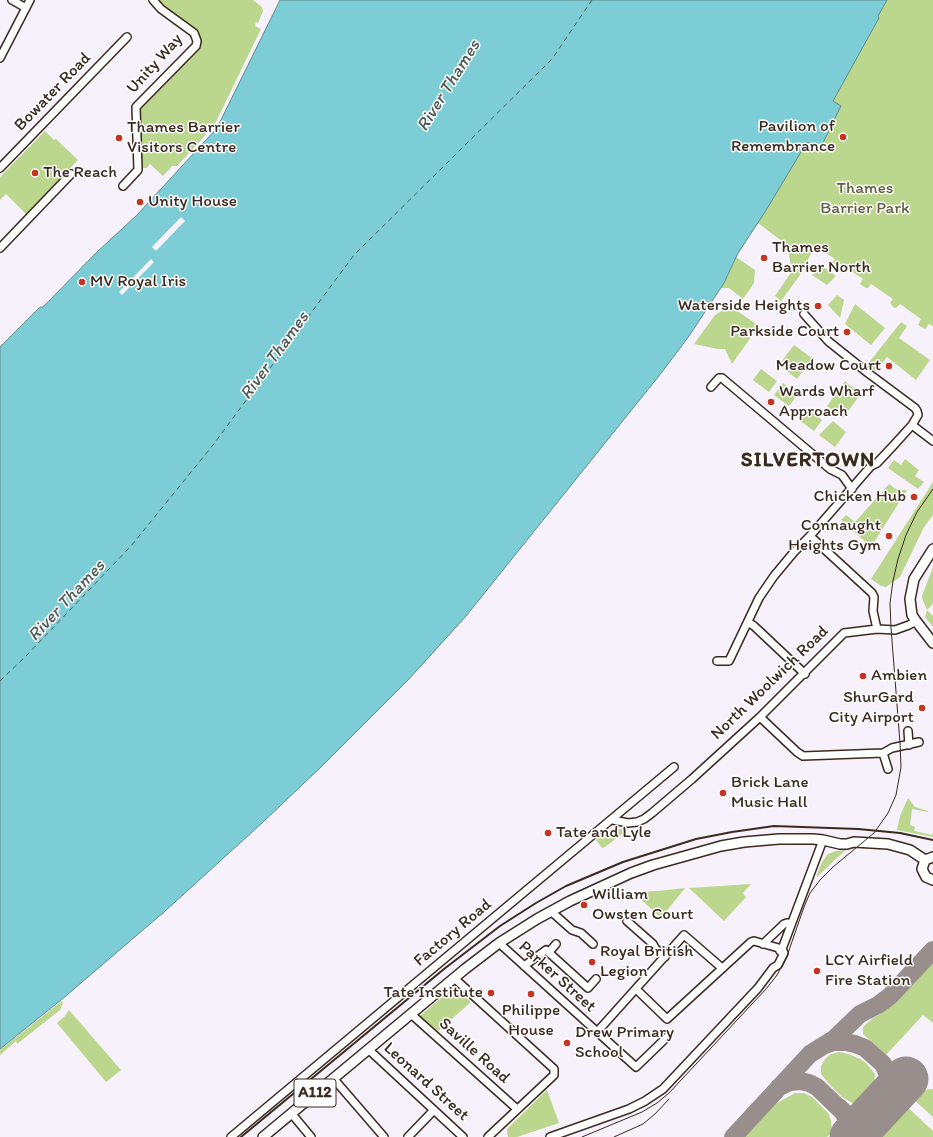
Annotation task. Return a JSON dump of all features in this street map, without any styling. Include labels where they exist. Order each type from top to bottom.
[{"type":"main road","points":[[933,549],[913,583],[910,599],[912,615],[933,643]]},
{"type":"main road","name":"A112","points":[[263,1137],[454,978],[499,943],[575,899],[653,865],[721,846],[744,842],[778,839],[823,840],[840,844],[854,842],[888,844],[910,850],[929,858],[923,864],[923,873],[926,877],[933,880]]},
{"type":"street","points":[[12,0],[26,8]]},
{"type":"street","points":[[0,58],[30,0]]},
{"type":"street","name":"Unity Way","points":[[123,186],[138,170],[135,109],[196,46],[197,41],[194,33],[161,9],[154,0]]},
{"type":"street","name":"Bowater Road","points":[[0,168],[127,37]]},
{"type":"street","points":[[0,248],[71,174]]},
{"type":"street","points":[[718,661],[729,661],[759,598],[774,576],[872,466],[877,463],[912,425],[918,415],[915,408],[828,341],[804,314]]},
{"type":"street","points":[[711,387],[719,378],[722,378],[830,469],[842,475],[852,489]]},
{"type":"street","points":[[912,425],[933,441]]},
{"type":"street","points":[[810,536],[872,593],[874,597],[873,611],[877,629]]},
{"type":"street","name":"North Woolwich Road","points":[[613,820],[628,823],[637,822],[644,819],[692,780],[760,717],[805,674],[844,633],[877,629],[895,630],[916,621]]},
{"type":"street","points":[[748,622],[805,674]]},
{"type":"street","points":[[760,717],[803,756],[884,753],[892,748],[919,742]]},
{"type":"street","points":[[908,731],[909,745]]},
{"type":"street","points":[[884,753],[888,769]]},
{"type":"street","name":"Factory Road","points":[[231,1137],[613,820],[674,767]]},
{"type":"street","points":[[550,1137],[646,1101],[677,1074],[758,988],[773,968],[778,965],[784,954],[782,949],[823,840]]},
{"type":"street","points":[[552,911],[555,916],[572,930],[581,933],[593,944]]},
{"type":"street","points":[[627,922],[653,944],[665,957]]},
{"type":"street","points":[[763,944],[784,924],[791,924]]},
{"type":"street","points":[[597,1032],[684,935],[722,968]]},
{"type":"street","points":[[772,946],[773,936]]},
{"type":"street","points":[[636,989],[667,1018],[751,942],[754,941],[782,949]]},
{"type":"street","name":"Parker Street","points":[[499,943],[636,1067],[667,1037]]},
{"type":"street","points":[[549,952],[556,944]]},
{"type":"street","points":[[524,966],[546,950],[588,988],[596,979]]},
{"type":"street","points":[[454,978],[554,1069],[554,1075],[488,1137]]},
{"type":"street","name":"Saville Road","points":[[411,1014],[517,1109]]},
{"type":"street","name":"Leonard Street","points":[[368,1049],[463,1137]]},
{"type":"street","points":[[333,1078],[384,1137]]},
{"type":"street","points":[[408,1137],[434,1110]]},
{"type":"street","points":[[291,1113],[311,1137]]},
{"type":"green space","points":[[158,0],[253,0],[262,7],[263,11],[258,23],[256,22],[255,26],[261,29],[214,126],[177,166],[172,166],[163,176],[150,164],[147,168],[142,168],[139,110],[197,50],[201,40],[194,27],[161,6]]},
{"type":"green space","name":"Thames Barrier Park","points":[[765,0],[933,0],[933,326],[929,324],[925,329],[918,325],[921,319],[900,304],[894,308],[890,303],[893,299],[871,284],[868,288],[866,288],[860,284],[863,279],[841,264],[837,268],[832,264],[835,259],[815,246],[800,275],[781,301],[775,296],[792,271],[787,245],[758,223],[736,257],[755,270],[754,283],[743,299],[729,288],[720,288],[689,336],[662,372],[466,616],[428,659],[321,767],[164,912],[61,1000],[0,1049]]},
{"type":"green space","name":"The Reach","points":[[45,131],[54,140],[56,139],[78,160],[26,214],[6,194],[0,200],[0,177]]},
{"type":"green space","points":[[818,263],[836,276],[827,285],[812,275]]},
{"type":"green space","points":[[837,295],[844,300],[840,318],[828,305]]},
{"type":"green space","points":[[855,304],[885,328],[871,345],[845,324]]},
{"type":"green space","points":[[730,306],[759,326],[732,364],[725,349],[694,344],[715,315]]},
{"type":"green space","points":[[901,322],[907,326],[899,338],[930,360],[916,380],[887,357],[876,371],[867,365]]},
{"type":"green space","points":[[794,345],[812,358],[797,379],[779,365]]},
{"type":"green space","points":[[761,369],[777,381],[769,392],[753,380]]},
{"type":"green space","points":[[845,381],[860,395],[843,418],[827,406]]},
{"type":"green space","points":[[783,383],[798,394],[789,406],[774,395]]},
{"type":"green space","points":[[807,409],[822,420],[814,431],[799,420]]},
{"type":"green space","points":[[833,421],[846,432],[835,447],[819,435]]},
{"type":"green space","points":[[905,459],[919,470],[915,476],[924,482],[918,489],[888,468],[894,460],[901,465]]},
{"type":"green space","points":[[933,482],[933,515],[924,527],[900,577],[886,587],[881,586],[871,579]]},
{"type":"green space","points":[[889,484],[897,490],[907,490],[871,547],[841,520],[846,515],[855,522]]},
{"type":"green space","points":[[933,567],[933,602],[927,610],[922,596]]},
{"type":"green space","points":[[927,610],[933,616],[933,627],[925,617]]},
{"type":"green space","points":[[908,798],[915,807],[928,811],[912,809],[910,825],[915,827],[914,831],[932,835],[933,832],[933,837],[897,830],[900,816]]},
{"type":"green space","points":[[617,829],[628,829],[602,848],[596,840],[606,832]]},
{"type":"green space","points":[[846,850],[817,877],[822,862],[828,854]]},
{"type":"green space","points":[[751,884],[743,893],[746,897],[724,921],[689,888]]},
{"type":"green space","points":[[685,888],[661,918],[633,892],[658,891]]},
{"type":"green space","points":[[933,962],[933,1023],[923,1015],[886,1055],[863,1034],[863,1027],[901,996]]},
{"type":"green space","points":[[454,987],[471,1002],[438,1031],[420,1016]]},
{"type":"green space","points":[[62,1001],[63,1003],[60,1010],[17,1044],[16,1041],[0,1055],[0,1050]]},
{"type":"green space","points":[[69,1010],[121,1070],[106,1082],[57,1023]]},
{"type":"green space","points":[[839,1052],[849,1054],[860,1059],[866,1063],[875,1074],[874,1086],[856,1105],[842,1097],[821,1074],[821,1066],[825,1059],[831,1054]]},
{"type":"green space","points":[[933,1089],[933,1117],[913,1099],[921,1090]]},
{"type":"green space","points":[[547,1090],[559,1123],[517,1137],[508,1137],[507,1129]]},
{"type":"green space","points":[[795,1093],[804,1093],[812,1097],[829,1114],[832,1132],[827,1137],[744,1137],[772,1106]]},
{"type":"green space","points":[[906,1106],[933,1131],[933,1137],[877,1137]]},
{"type":"water","name":"River Thames","points":[[280,0],[887,0],[878,16],[879,18],[833,101],[841,106],[820,149],[807,142],[765,212],[738,253],[724,283],[689,336],[662,372],[466,616],[408,680],[321,767],[262,823],[164,912],[61,1000],[0,1049],[0,347],[137,215],[217,128]]},
{"type":"pier","points":[[181,217],[185,221],[156,251],[152,247]]},
{"type":"pier","points":[[151,259],[154,262],[122,295],[119,292]]},
{"type":"ferry route","points":[[0,681],[27,655],[131,546],[213,445],[354,255],[552,59],[592,0]]},
{"type":"taxiway","points":[[733,1137],[810,1054],[834,1039],[860,1014],[878,1005],[890,996],[933,950]]},
{"type":"taxiway","points":[[825,1045],[833,1042],[846,1042],[865,1048],[883,1064],[889,1077],[890,1087],[887,1097],[870,1116],[854,1118],[847,1115],[839,1107]]},
{"type":"taxiway","points":[[779,1087],[790,1082],[800,1081],[817,1087],[844,1113],[848,1125],[847,1137]]},
{"type":"runway","points":[[852,1137],[906,1079]]},
{"type":"tram line","points":[[582,1137],[642,1112],[657,1103],[669,1093],[766,989],[777,975],[787,956],[810,893],[833,867],[874,833],[888,813],[896,795],[901,767],[891,628],[890,603],[893,581],[906,535],[917,512],[933,489]]},
{"type":"tram line","points":[[614,1137],[643,1124],[669,1099]]},
{"type":"railway","points":[[241,1137],[444,969],[500,926],[566,886],[623,862],[696,839],[774,826],[858,829],[900,833],[933,840]]},
{"type":"place","name":"Pavilion of Remembrance","points":[[843,137]]},
{"type":"place","name":"Thames Barrier Visitors Centre","points":[[119,138]]},
{"type":"place","name":"The Reach","points":[[35,173]]},
{"type":"place","name":"Unity House","points":[[140,202]]},
{"type":"place","name":"Thames Barrier North","points":[[764,258]]},
{"type":"place","name":"MV Royal Iris","points":[[82,282]]},
{"type":"place","name":"Waterside Heights","points":[[818,306]]},
{"type":"place","name":"Parkside Court","points":[[847,332]]},
{"type":"place","name":"Meadow Court","points":[[889,366]]},
{"type":"place","name":"Wards Wharf Approach","points":[[771,402]]},
{"type":"place","name":"Chicken Hub","points":[[914,497]]},
{"type":"place","name":"Connaught Heights Gym","points":[[889,536]]},
{"type":"place","name":"Ambien","points":[[863,676]]},
{"type":"place","name":"ShurGard City Airport","points":[[922,708]]},
{"type":"place","name":"Brick Lane Music Hall","points":[[723,793]]},
{"type":"place","name":"Tate and Lyle","points":[[548,833]]},
{"type":"place","name":"William Owsten Court","points":[[584,905]]},
{"type":"place","name":"Royal British Legion","points":[[592,962]]},
{"type":"place","name":"LCY Airfield Fire Station","points":[[817,971]]},
{"type":"place","name":"Tate Institute","points":[[491,993]]},
{"type":"place","name":"Philippe House","points":[[531,994]]},
{"type":"place","name":"Drew Primary School","points":[[567,1043]]},
{"type":"district","name":"SILVERTOWN","points":[[808,461]]}]
